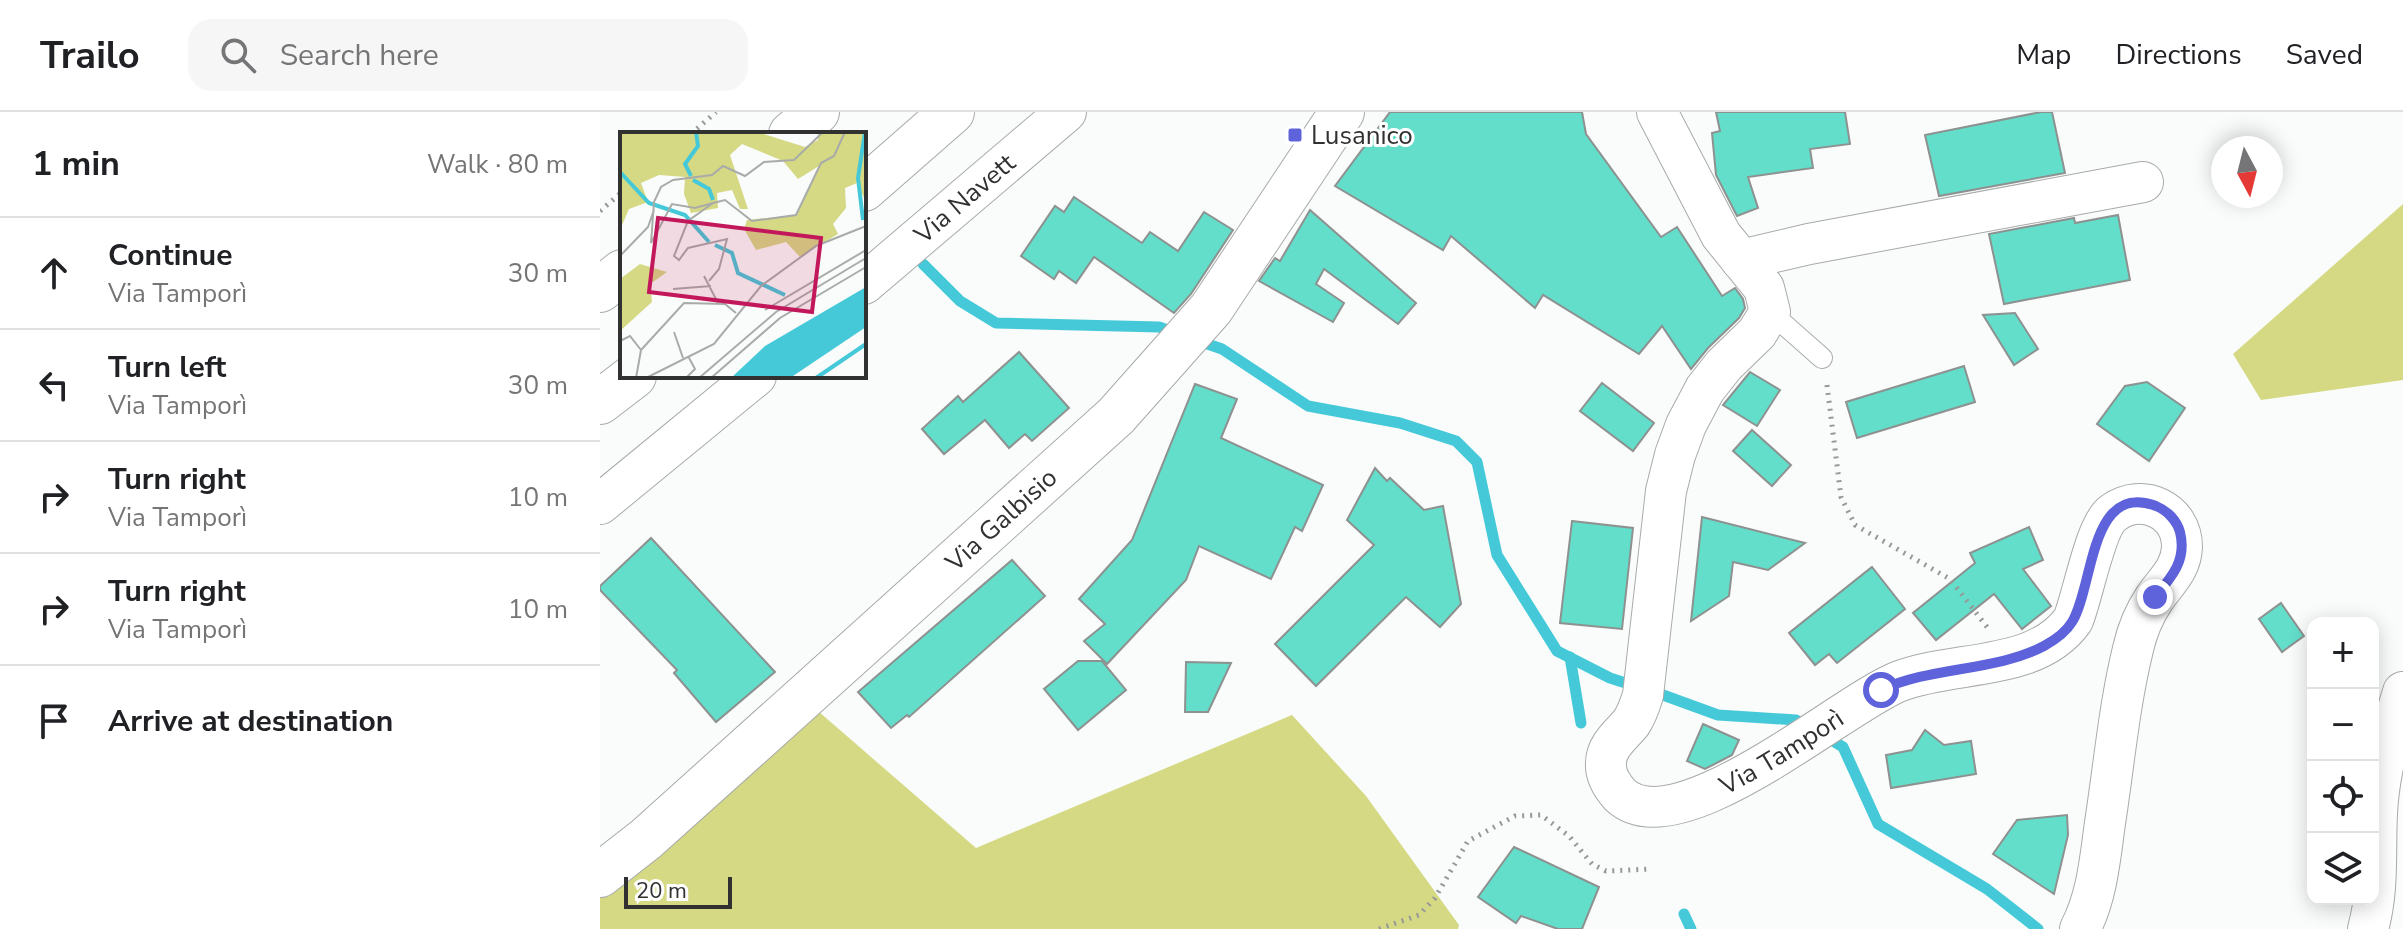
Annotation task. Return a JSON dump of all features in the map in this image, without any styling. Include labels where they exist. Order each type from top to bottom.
[{"type":"main road","points":[[793,132],[817,112]]},
{"type":"main road","points":[[866,187],[952,112]]},
{"type":"main road","name":"Via Galbisio","points":[[600,875],[725,769],[1116,416],[1190,336],[1342,112]]},
{"type":"main road","points":[[600,290],[620,274]]},
{"type":"main road","points":[[600,402],[631,378]]},
{"type":"street","name":"Via Navett","points":[[866,282],[1066,112]]},
{"type":"street","points":[[1657,112],[1721,235],[1764,288],[1770,312]]},
{"type":"street","points":[[1741,260],[1809,244],[2143,182]]},
{"type":"street","name":"Via Tamporì","points":[[1770,312],[1757,333],[1724,365],[1705,389],[1686,425],[1675,455],[1666,491],[1644,684],[1632,721],[1613,743],[1606,758],[1609,778],[1616,790],[1633,803],[1663,804],[1709,793],[1900,681],[2005,659],[2043,647],[2066,630],[2080,603],[2100,531],[2111,514],[2124,507],[2148,504],[2159,507],[2170,515],[2179,528],[2181,556],[2176,571],[2146,613],[2132,651],[2098,874],[2080,929]]},
{"type":"street","points":[[600,504],[754,378]]},
{"type":"street","points":[[2368,929],[2378,871],[2380,774],[2403,692]]},
{"type":"lane","points":[[1770,312],[1822,358]]},
{"type":"path","points":[[693,132],[716,112]]},
{"type":"path","points":[[600,211],[620,194]]},
{"type":"path","points":[[1822,358],[1832,411],[1841,497],[1855,525],[1950,579],[1981,617],[2005,659]]},
{"type":"path","points":[[1379,929],[1419,915],[1435,898],[1468,841],[1515,816],[1541,815],[1569,836],[1592,864],[1606,871],[1652,869]]},
{"type":"green space","points":[[2403,204],[2403,380],[2261,400],[2233,354]]},
{"type":"green space","points":[[803,698],[976,848],[1292,715],[1366,796],[1459,925],[1458,929],[600,929],[600,875]]},
{"type":"building","points":[[1390,112],[1582,112],[1586,134],[1661,237],[1677,227],[1722,296],[1735,288],[1745,308],[1691,369],[1662,326],[1639,354],[1543,295],[1535,308],[1451,236],[1443,250],[1335,186]]},
{"type":"building","points":[[1716,112],[1845,112],[1850,144],[1810,149],[1813,168],[1748,177],[1758,208],[1737,216],[1716,175],[1712,133],[1720,131]]},
{"type":"building","points":[[2052,112],[2065,173],[1939,196],[1925,135]]},
{"type":"building","points":[[1074,197],[1142,243],[1150,232],[1178,251],[1204,212],[1233,230],[1191,294],[1174,313],[1094,257],[1076,283],[1059,271],[1054,279],[1021,256],[1055,206],[1064,212]]},
{"type":"building","points":[[1310,210],[1416,303],[1398,324],[1324,269],[1316,284],[1344,303],[1333,322],[1259,281],[1275,258],[1280,261]]},
{"type":"building","points":[[2118,215],[2130,280],[2004,304],[1989,234],[2074,218],[2075,223]]},
{"type":"building","points":[[2015,313],[2038,349],[2014,365],[1983,315]]},
{"type":"building","points":[[1019,352],[1069,408],[1032,441],[1025,434],[1009,448],[985,420],[944,454],[922,429],[958,396],[963,402]]},
{"type":"building","points":[[1964,366],[1975,402],[1857,438],[1846,402]]},
{"type":"building","points":[[1750,372],[1780,390],[1757,426],[1723,405]]},
{"type":"building","points":[[2147,382],[2185,408],[2149,461],[2097,424],[2125,386]]},
{"type":"building","points":[[1602,383],[1654,423],[1633,451],[1580,411]]},
{"type":"building","points":[[1195,384],[1237,399],[1221,438],[1323,485],[1302,531],[1295,527],[1271,579],[1199,546],[1186,580],[1107,664],[1084,641],[1105,624],[1079,599],[1132,540]]},
{"type":"building","points":[[1752,430],[1791,465],[1772,486],[1733,451]]},
{"type":"building","points":[[1375,468],[1424,510],[1443,506],[1461,604],[1440,627],[1406,597],[1316,686],[1275,644],[1374,545],[1347,520]]},
{"type":"building","points":[[1702,517],[1805,543],[1768,570],[1733,562],[1729,596],[1691,621]]},
{"type":"building","points":[[1572,521],[1633,528],[1622,629],[1560,623]]},
{"type":"building","points":[[2029,527],[2043,560],[2023,569],[2051,606],[2022,629],[1994,594],[1936,640],[1913,613],[1975,563],[1970,553]]},
{"type":"building","points":[[651,538],[775,672],[716,722],[674,673],[677,670],[600,590],[600,586]]},
{"type":"building","points":[[1012,560],[1045,596],[909,717],[907,715],[891,728],[858,692]]},
{"type":"building","points":[[1872,567],[1905,609],[1837,663],[1829,654],[1815,665],[1789,633]]},
{"type":"building","points":[[2281,603],[2304,636],[2282,652],[2259,619]]},
{"type":"building","points":[[1078,661],[1102,661],[1126,690],[1078,730],[1044,689]]},
{"type":"building","points":[[1186,662],[1231,663],[1208,712],[1185,712]]},
{"type":"building","points":[[1703,724],[1739,740],[1732,755],[1705,769],[1687,761]]},
{"type":"building","points":[[1925,730],[1944,745],[1971,741],[1976,774],[1891,788],[1886,755],[1912,750]]},
{"type":"building","points":[[2067,815],[2068,835],[2054,894],[1993,854],[2017,820]]},
{"type":"building","points":[[1514,847],[1599,887],[1582,929],[1558,929],[1521,916],[1516,923],[1478,897]]},
{"type":"waterway","points":[[923,264],[960,301],[996,323],[1159,327],[1176,333]]},
{"type":"waterway","points":[[1196,340],[1222,349],[1308,406],[1400,423],[1456,441],[1477,462],[1497,555],[1557,651],[1610,678],[1635,686]]},
{"type":"waterway","points":[[1570,657],[1581,723]]},
{"type":"waterway","points":[[1652,691],[1718,715],[1796,720],[1808,727]]},
{"type":"waterway","points":[[1823,735],[1843,747],[1878,824],[1987,889],[2038,929]]},
{"type":"waterway","points":[[1684,914],[1691,929]]},
{"type":"place","name":"Lusanico","points":[[1295,135]]},
{"type":"route","points":[[1881,690],[1919,675],[2005,659],[2043,647],[2056,638],[2073,620],[2080,603],[2104,521],[2124,507],[2136,504],[2159,507],[2170,515],[2179,528],[2182,544],[2176,571],[2155,597]]}]
